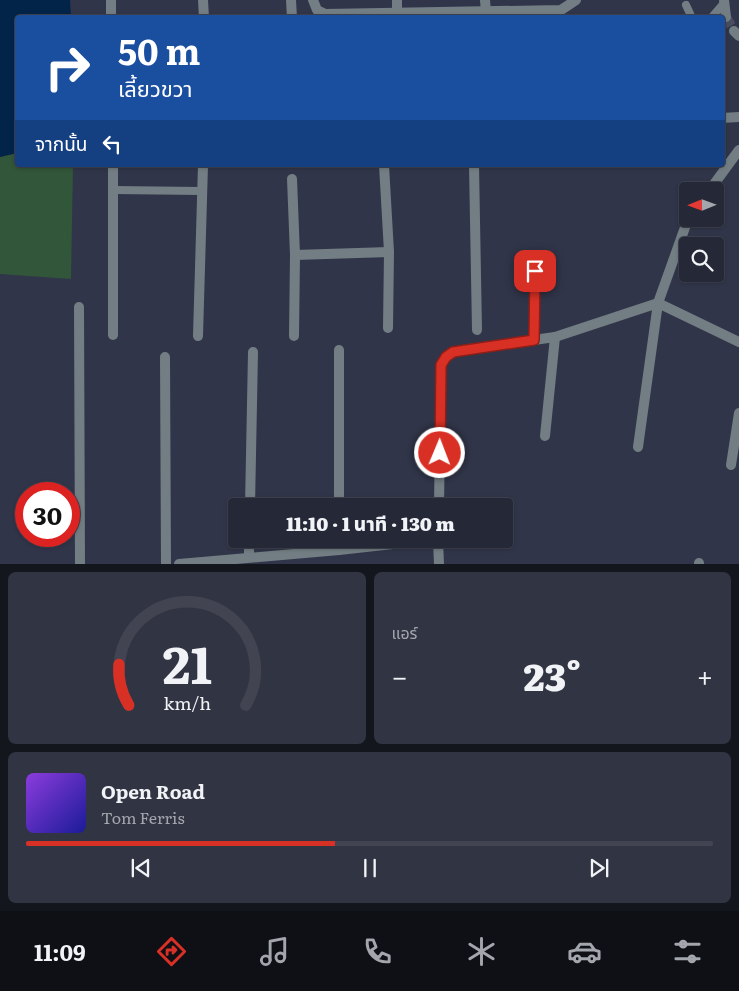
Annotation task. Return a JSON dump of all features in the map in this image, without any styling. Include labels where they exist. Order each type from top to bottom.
[{"type":"street","points":[[111,0],[111,15]]},
{"type":"street","points":[[203,0],[204,15]]},
{"type":"street","points":[[291,0],[292,15]]},
{"type":"street","points":[[313,0],[317,10],[325,14],[561,10],[576,0]]},
{"type":"street","points":[[397,0],[397,13]]},
{"type":"street","points":[[485,0],[486,12]]},
{"type":"street","points":[[724,2],[726,17]]},
{"type":"street","points":[[725,118],[739,117]]},
{"type":"street","points":[[716,182],[739,150]]},
{"type":"street","points":[[112,335],[113,167]]},
{"type":"street","points":[[198,336],[202,167]]},
{"type":"street","points":[[384,167],[389,252],[388,328]]},
{"type":"street","points":[[474,167],[477,330]]},
{"type":"street","points":[[292,179],[295,255],[294,336]]},
{"type":"street","points":[[638,447],[658,303],[685,228]]},
{"type":"street","points":[[295,255],[389,252]]},
{"type":"street","points":[[534,340],[535,271]]},
{"type":"street","points":[[439,498],[441,365],[446,357],[453,352],[556,337],[658,303],[739,342]]},
{"type":"street","points":[[79,307],[80,564]]},
{"type":"street","points":[[545,436],[556,337]]},
{"type":"street","points":[[339,350],[339,498]]},
{"type":"street","points":[[250,498],[253,352]]},
{"type":"street","points":[[165,357],[166,564]]},
{"type":"street","points":[[731,465],[739,413]]},
{"type":"street","points":[[249,548],[249,557]]},
{"type":"street","points":[[179,564],[357,548]]},
{"type":"street","points":[[438,548],[439,564]]},
{"type":"lane","points":[[713,15],[724,2]]},
{"type":"lane","points":[[686,5],[691,15]]},
{"type":"lane","points":[[113,190],[201,192]]},
{"type":"green space","points":[[15,153],[15,167],[73,167],[71,279],[0,274],[0,157]]},
{"type":"water","points":[[0,0],[70,0],[71,15],[15,15],[15,153],[0,157]]},
{"type":"tunnel","points":[[726,17],[734,31]]},
{"type":"route","points":[[440,453],[441,365],[446,357],[453,352],[534,340],[535,271]]}]
